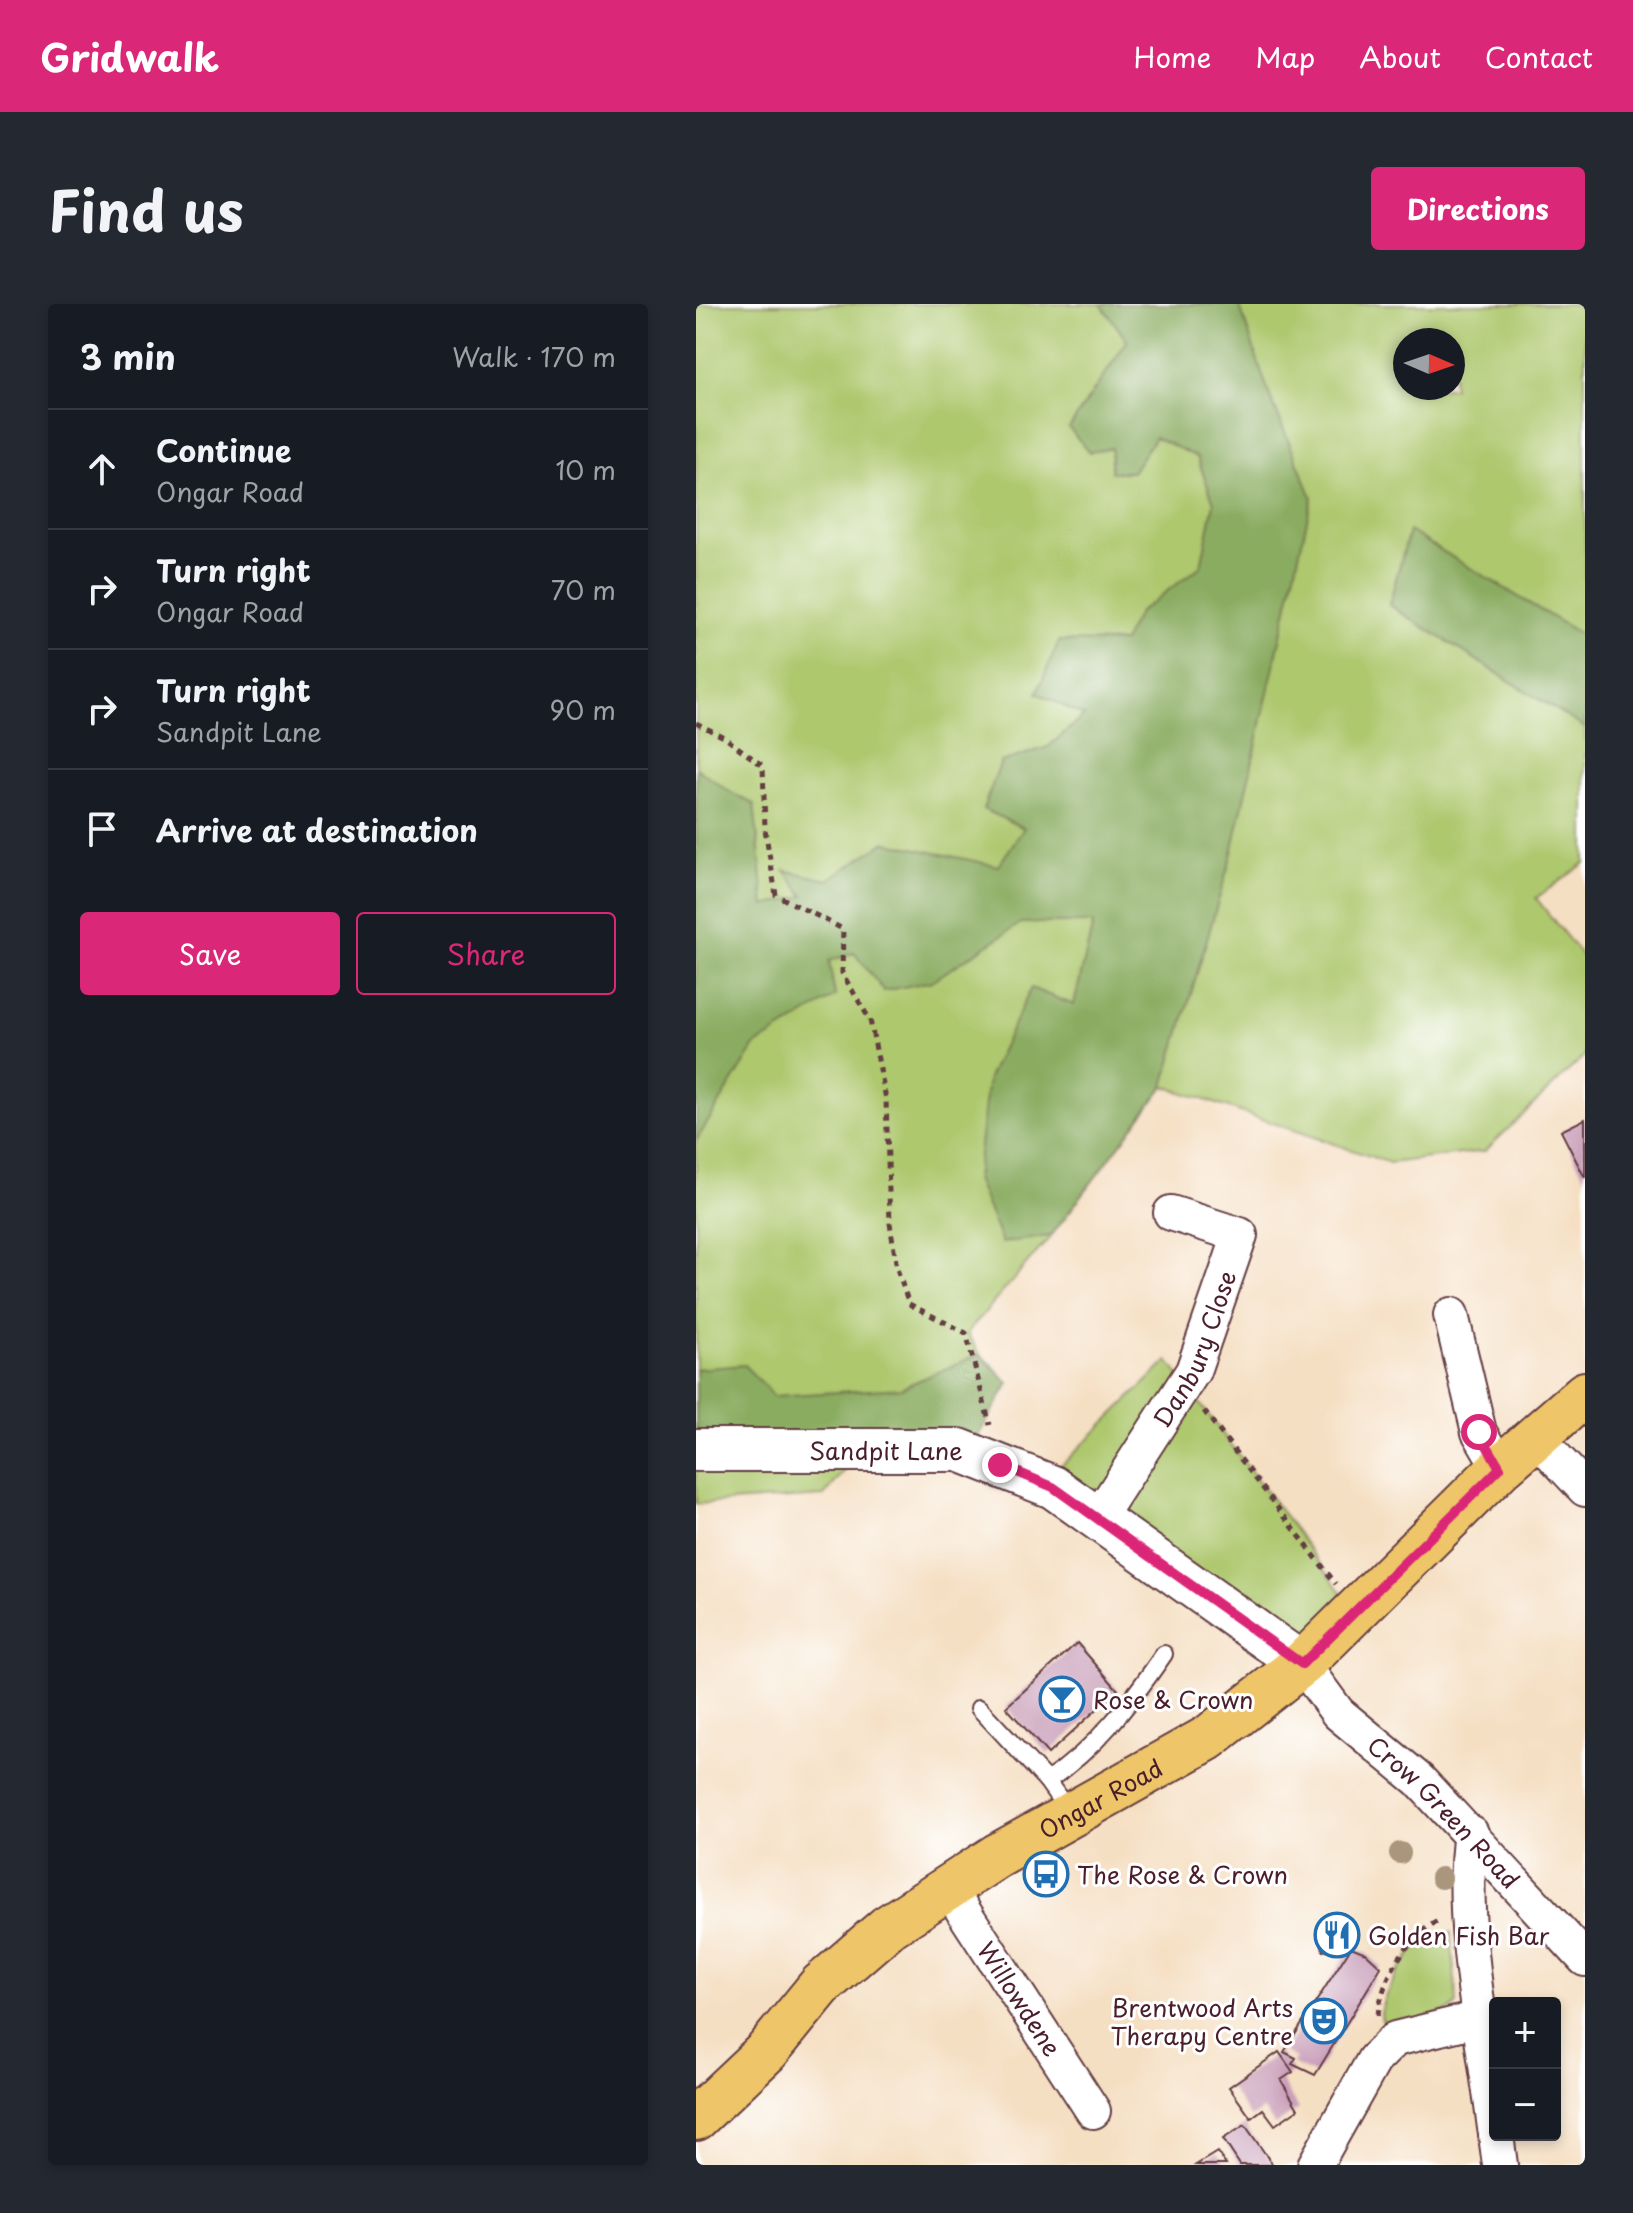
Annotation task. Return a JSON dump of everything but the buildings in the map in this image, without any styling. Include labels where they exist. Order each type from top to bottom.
[{"type":"main road","name":"Ongar Road","points":[[696,2118],[767,2051],[821,1985],[888,1927],[947,1886],[1208,1738],[1302,1664],[1500,1468],[1585,1394]]},
{"type":"street","name":"Danbury Close","points":[[1098,1518],[1193,1371],[1240,1235],[1171,1213]]},
{"type":"street","points":[[1451,1315],[1479,1432],[1500,1468]]},
{"type":"street","points":[[1535,1436],[1585,1489]]},
{"type":"street","name":"Sandpit Lane","points":[[696,1450],[959,1450],[1053,1487],[1302,1664]]},
{"type":"street","name":"Crow Green Road","points":[[1302,1664],[1338,1713],[1419,1780],[1585,1959]]},
{"type":"street","points":[[1471,1833],[1466,1867],[1468,1907],[1489,2081]]},
{"type":"street","name":"Willowdene","points":[[947,1886],[1093,2111]]},
{"type":"street","points":[[1315,2165],[1374,2060],[1395,2039],[1481,2018]]},
{"type":"street","points":[[1497,2141],[1500,2165]]},
{"type":"lane","points":[[1047,1781],[1086,1752],[1130,1704],[1164,1654]]},
{"type":"lane","points":[[979,1708],[1047,1781],[1072,1816]]},
{"type":"path","points":[[696,723],[724,737],[763,766],[765,829],[776,895],[843,929],[842,973],[870,1020],[886,1099],[890,1223],[897,1269],[909,1304],[966,1333],[1000,1465]]},
{"type":"path","points":[[1184,1384],[1356,1611]]},
{"type":"path","points":[[1374,2060],[1379,2000],[1403,1952],[1425,1927],[1468,1907]]},
{"type":"green space","points":[[696,304],[1585,304],[1585,637],[1410,532],[1389,604],[1585,728],[1585,863],[1536,898],[1585,960],[1585,1055],[1485,1151],[1390,1163],[1164,1086],[1051,1236],[967,1333],[980,1354],[1009,1383],[972,1448],[862,1450],[824,1496],[696,1504]]},
{"type":"green space","points":[[1101,304],[1239,304],[1269,394],[1312,497],[1231,857],[1164,1086],[1051,1236],[1002,1243],[976,1179],[988,1078],[1031,988],[1074,1005],[1093,923],[1021,923],[932,981],[884,991],[854,953],[829,961],[835,996],[755,1046],[696,1141],[696,768],[731,793],[754,804],[765,906],[804,896],[785,870],[828,880],[885,842],[998,866],[1024,828],[983,809],[1001,762],[1048,747],[1084,716],[1037,693],[1059,641],[1123,642],[1139,612],[1201,566],[1214,503],[1197,457],[1155,437],[1132,472],[1111,472],[1111,448],[1089,452],[1069,428],[1127,341]]},
{"type":"green space","points":[[1409,531],[1585,637],[1585,728],[1389,605]]},
{"type":"green space","points":[[980,1354],[1009,1383],[972,1448],[696,1448],[696,1369],[744,1365],[774,1396],[901,1388]]},
{"type":"green space","points":[[1168,1361],[1356,1611],[1302,1664],[1043,1483]]},
{"type":"green space","points":[[1451,1932],[1457,2004],[1450,2010],[1395,2029],[1382,2020],[1381,2012],[1395,1976],[1419,1944]]},
{"type":"place","name":"Rose & Crown","points":[[1062,1699]]},
{"type":"place","name":"The Rose & Crown","points":[[1046,1874]]},
{"type":"place","name":"Golden Fish Bar","points":[[1337,1935]]},
{"type":"place","name":"Brentwood Arts Therapy Centre","points":[[1324,2021]]},
{"type":"route","points":[[1000,1465],[1053,1487],[1302,1664],[1500,1468],[1479,1432]]}]
